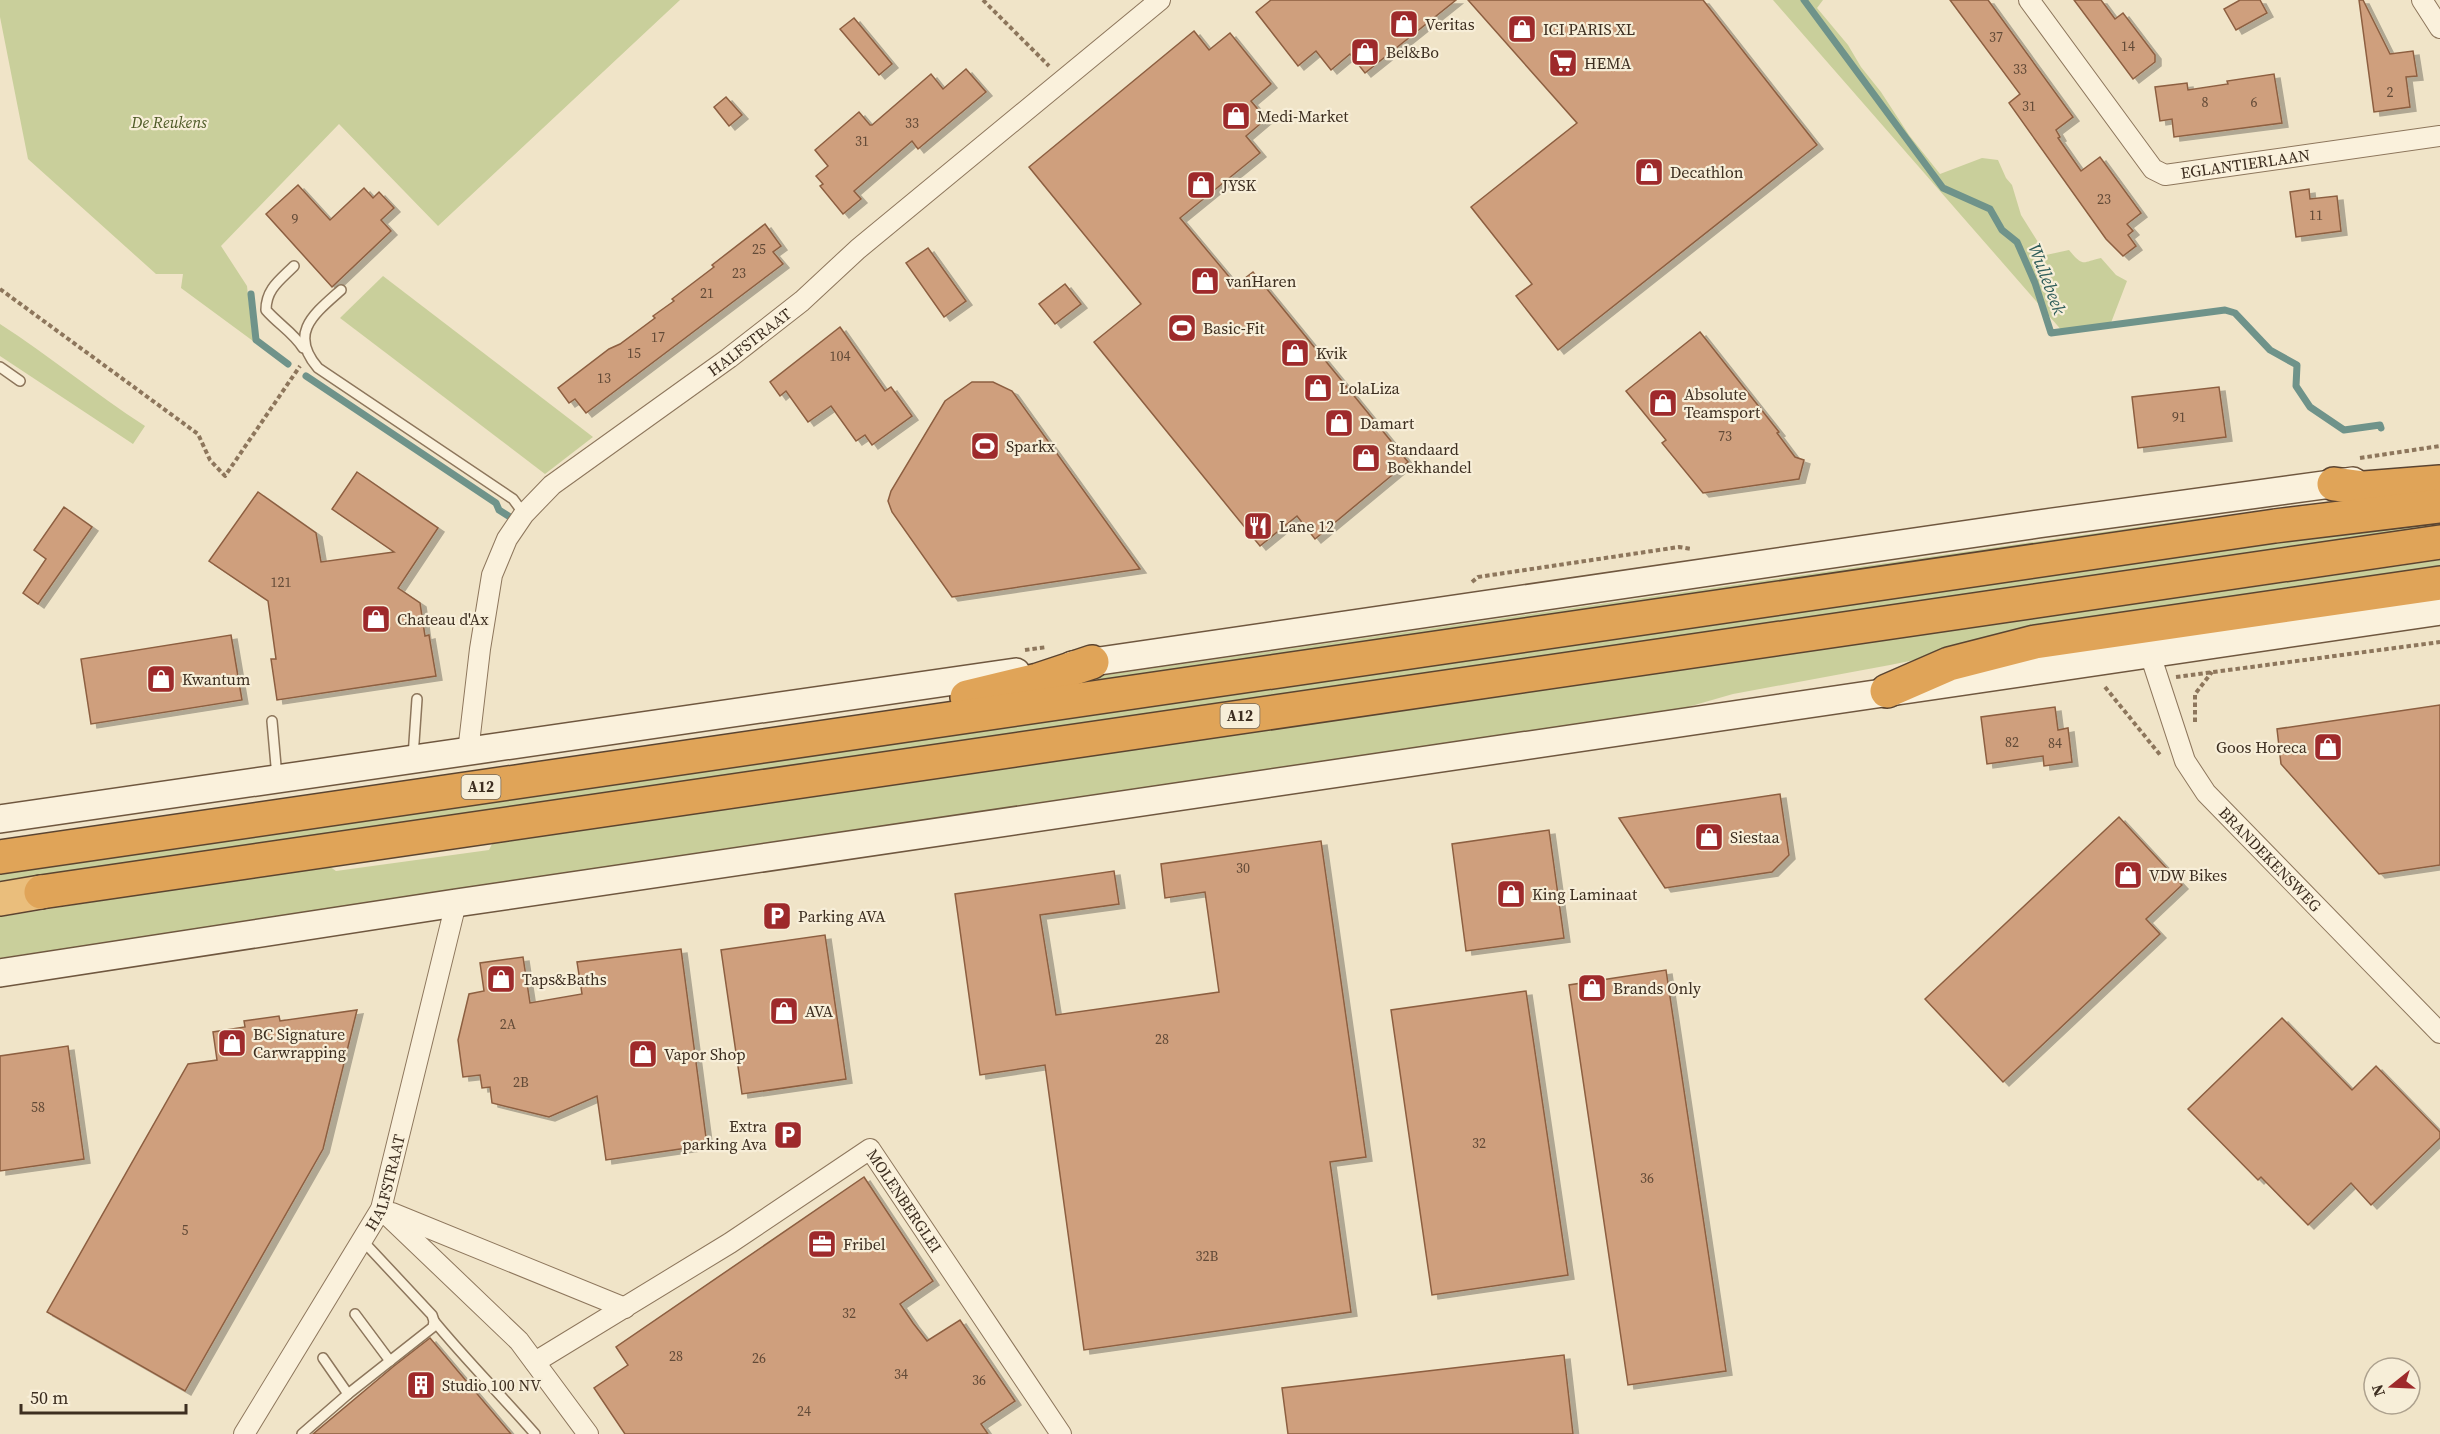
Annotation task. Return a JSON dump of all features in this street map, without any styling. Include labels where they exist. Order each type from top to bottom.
[{"type":"highway","points":[[2334,484],[2364,488],[2440,483]]},
{"type":"highway","name":"A12","points":[[0,858],[2263,527],[2440,506]]},
{"type":"highway","name":"A12","points":[[0,899],[2440,542]]},
{"type":"highway","points":[[1887,692],[1949,664],[2035,642],[2440,583]]},
{"type":"highway","points":[[891,728],[950,701],[1038,680],[1092,662]]},
{"type":"main road","points":[[0,819],[468,753],[2026,525],[2440,468]]},
{"type":"main road","points":[[0,973],[456,903],[1685,724],[2440,611]]},
{"type":"street","name":"HALFSTRAAT","points":[[468,753],[480,649],[492,575],[507,539],[524,514],[552,485],[729,358],[802,301],[867,242],[1065,81],[1160,0]]},
{"type":"street","name":"EGLANTIERLAAN","points":[[2029,0],[2153,169],[2164,175],[2440,136]]},
{"type":"street","points":[[2422,0],[2440,28]]},
{"type":"street","name":"BRANDEKENSWEG","points":[[2150,654],[2186,761],[2206,793],[2440,1033]]},
{"type":"street","name":"HALFSTRAAT","points":[[244,1434],[381,1209],[456,903]]},
{"type":"street","name":"MOLENBERGLEI","points":[[535,1362],[730,1243],[870,1149],[1061,1434]]},
{"type":"street","points":[[381,1209],[625,1308]]},
{"type":"street","points":[[381,1209],[519,1341],[588,1434]]},
{"type":"lane","points":[[294,266],[271,288],[266,298],[266,310],[275,321],[297,338],[307,356],[318,368],[513,499],[524,514]]},
{"type":"lane","points":[[307,356],[303,337],[312,318],[341,290]]},
{"type":"lane","points":[[0,367],[20,381]]},
{"type":"lane","points":[[412,760],[417,699]]},
{"type":"lane","points":[[272,720],[278,780]]},
{"type":"lane","points":[[362,1240],[432,1316],[468,1363],[492,1384],[535,1434]]},
{"type":"lane","points":[[355,1314],[390,1361]]},
{"type":"lane","points":[[302,1434],[348,1394],[433,1327],[434,1321]]},
{"type":"lane","points":[[323,1358],[348,1394]]},
{"type":"path","points":[[983,0],[1065,81]]},
{"type":"path","points":[[0,289],[198,434],[210,460],[225,476],[307,356]]},
{"type":"path","points":[[2104,687],[2165,761],[2186,761],[2195,721],[2195,694],[2212,672]]},
{"type":"green space","name":"De Reukens","points":[[0,0],[680,0],[438,226],[339,124],[221,246],[247,286],[253,341],[181,288],[183,274],[156,274],[28,159],[0,17]]},
{"type":"green space","points":[[1773,0],[1823,0],[1817,8],[1848,45],[1909,135],[1940,174],[1982,158],[1998,160],[2006,178],[2012,185],[2021,215],[2046,255],[2069,250],[2083,262],[2101,258],[2116,275],[2127,281],[2109,328],[2064,333]]},
{"type":"green space","points":[[383,276],[593,437],[545,474],[340,318]]},
{"type":"green space","points":[[0,324],[145,426],[133,444],[0,356]]},
{"type":"green space","points":[[2200,518],[2201,524],[1094,686],[1093,677]]},
{"type":"green space","points":[[2440,518],[2440,530],[0,885],[0,869]]},
{"type":"green space","points":[[2440,560],[2440,576],[2067,629],[1733,694],[1639,721],[1030,807],[0,958],[0,917],[326,864],[336,871],[489,850],[494,840]]},
{"type":"building","points":[[1271,0],[1456,0],[1365,73],[1350,54],[1331,70],[1316,51],[1298,66],[1256,12]]},
{"type":"building","name":"Decathlon","points":[[1468,0],[1703,0],[1817,145],[1558,350],[1516,296],[1532,284],[1471,207],[1577,123]]},
{"type":"building","points":[[1950,0],[1988,0],[2073,117],[2056,130],[2060,137],[2058,138],[2081,171],[2100,157],[2141,213],[2127,224],[2133,231],[2128,235],[2136,246],[2123,256],[2106,239],[2009,103],[2020,94]]},
{"type":"building","points":[[2074,0],[2101,0],[2115,19],[2123,13],[2155,55],[2155,62],[2133,79]]},
{"type":"building","points":[[2240,0],[2260,0],[2267,13],[2236,30],[2224,9]]},
{"type":"building","points":[[2359,0],[2363,0],[2390,54],[2413,51],[2417,76],[2406,77],[2410,107],[2374,112]]},
{"type":"building","points":[[854,18],[892,64],[879,75],[840,29]]},
{"type":"building","points":[[1194,31],[1209,50],[1230,33],[1271,84],[1251,101],[1266,119],[1246,136],[1260,153],[1180,218],[1236,285],[1253,272],[1408,462],[1315,539],[1297,516],[1260,546],[1094,342],[1141,304],[1029,167]]},
{"type":"building","points":[[966,69],[986,92],[918,149],[912,141],[854,191],[861,199],[843,214],[820,186],[823,184],[816,176],[828,166],[815,150],[859,112],[872,125],[931,74],[943,89]]},
{"type":"building","points":[[2274,74],[2282,123],[2174,137],[2172,119],[2160,121],[2155,87],[2187,83],[2188,90]]},
{"type":"building","points":[[726,97],[742,115],[729,126],[714,107]]},
{"type":"building","points":[[298,185],[330,220],[364,188],[373,198],[379,192],[394,208],[381,220],[391,231],[332,287],[266,214]]},
{"type":"building","points":[[2309,189],[2310,199],[2337,196],[2341,231],[2296,237],[2290,192]]},
{"type":"building","points":[[765,224],[781,246],[773,252],[783,264],[586,413],[575,399],[569,403],[558,388],[655,318],[653,316],[674,301],[672,299]]},
{"type":"building","points":[[928,248],[966,301],[944,317],[906,263]]},
{"type":"building","points":[[1065,284],[1081,304],[1055,324],[1039,304]]},
{"type":"building","points":[[840,327],[885,391],[891,387],[912,416],[872,445],[865,435],[856,441],[831,406],[808,422],[786,391],[780,396],[770,382]]},
{"type":"building","points":[[1700,332],[1779,432],[1777,433],[1795,457],[1804,460],[1799,479],[1703,493],[1662,443],[1666,440],[1626,391]]},
{"type":"building","name":"Sparkx","points":[[972,382],[993,382],[1012,391],[1140,569],[952,597],[892,512],[888,501],[891,491],[945,401]]},
{"type":"building","points":[[2219,387],[2226,437],[2138,448],[2132,397]]},
{"type":"building","points":[[357,472],[438,528],[398,588],[420,603],[425,636],[429,635],[436,676],[277,700],[271,659],[276,659],[268,601],[209,561],[258,492],[316,533],[321,562],[394,552],[332,509]]},
{"type":"building","points":[[64,507],[92,527],[38,604],[23,593],[46,559],[34,550]]},
{"type":"building","name":"Kwantum","points":[[231,635],[242,700],[91,724],[81,659]]},
{"type":"building","points":[[2440,705],[2440,865],[2379,874],[2281,764],[2277,729]]},
{"type":"building","points":[[2055,707],[2058,730],[2068,728],[2072,762],[2044,766],[2043,756],[1987,764],[1981,717]]},
{"type":"building","name":"Siestaa","points":[[1780,794],[1789,855],[1772,872],[1665,888],[1619,818]]},
{"type":"building","points":[[2119,817],[2182,885],[2146,919],[2160,934],[2003,1082],[1925,999]]},
{"type":"building","points":[[1549,830],[1564,938],[1466,951],[1452,844]]},
{"type":"building","points":[[1321,841],[1366,1157],[1330,1162],[1351,1312],[1084,1350],[1045,1065],[980,1075],[955,894],[1114,871],[1119,904],[1040,915],[1056,1015],[1219,992],[1205,892],[1165,898],[1161,864]]},
{"type":"building","points":[[825,935],[846,1079],[742,1094],[721,950]]},
{"type":"building","points":[[681,949],[707,1145],[606,1160],[597,1096],[549,1117],[492,1103],[490,1087],[482,1088],[480,1075],[463,1077],[458,1040],[469,994],[484,991],[480,963],[523,957],[530,1003],[582,994],[577,962]]},
{"type":"building","points":[[1666,970],[1726,1371],[1628,1385],[1569,985]]},
{"type":"building","points":[[1526,991],[1568,1275],[1432,1295],[1391,1010]]},
{"type":"building","points":[[357,1010],[323,1149],[185,1391],[47,1312],[188,1064],[217,1060],[213,1032],[245,1027],[244,1021],[279,1016],[280,1021]]},
{"type":"building","points":[[2282,1018],[2352,1090],[2376,1066],[2440,1132],[2440,1138],[2371,1205],[2351,1183],[2308,1225],[2261,1177],[2258,1180],[2188,1109]]},
{"type":"building","points":[[68,1046],[84,1159],[0,1171],[0,1056]]},
{"type":"building","points":[[864,1177],[933,1281],[900,1304],[927,1341],[960,1320],[1015,1401],[981,1424],[988,1434],[625,1434],[594,1388],[628,1365],[616,1347]]},
{"type":"building","name":"Studio 100 NV","points":[[430,1338],[511,1434],[313,1434],[394,1366]]},
{"type":"building","points":[[1564,1355],[1573,1434],[1288,1434],[1282,1388]]},
{"type":"waterway","name":"Wullebeek","points":[[1804,0],[1943,188],[1990,209],[2002,230],[2017,242],[2035,283],[2051,333],[2225,310],[2235,313],[2270,350],[2297,365],[2296,386],[2310,407],[2344,430],[2380,425],[2381,428]]},
{"type":"waterway","points":[[251,294],[256,340],[288,364]]},
{"type":"waterway","points":[[306,376],[496,503],[499,510],[510,517]]},
{"type":"place","name":"Veritas","points":[[1404,24]]},
{"type":"place","name":"ICI PARIS XL","points":[[1522,29]]},
{"type":"place","name":"Bel&Bo","points":[[1365,52]]},
{"type":"place","name":"HEMA","points":[[1563,63]]},
{"type":"place","name":"Medi-Market","points":[[1236,116]]},
{"type":"place","name":"Decathlon","points":[[1649,172]]},
{"type":"place","name":"JYSK","points":[[1201,185]]},
{"type":"place","name":"vanHaren","points":[[1205,281]]},
{"type":"place","name":"Basic-Fit","points":[[1182,328]]},
{"type":"place","name":"Kvik","points":[[1295,353]]},
{"type":"place","name":"LolaLiza","points":[[1318,388]]},
{"type":"place","name":"Absolute Teamsport","points":[[1663,403]]},
{"type":"place","name":"Damart","points":[[1339,423]]},
{"type":"place","name":"Sparkx","points":[[985,446]]},
{"type":"place","name":"Standaard Boekhandel","points":[[1366,458]]},
{"type":"place","name":"Lane 12","points":[[1258,526]]},
{"type":"place","name":"Chateau d'Ax","points":[[376,619]]},
{"type":"place","name":"Kwantum","points":[[161,679]]},
{"type":"place","name":"Goos Horeca","points":[[2328,747]]},
{"type":"place","name":"Siestaa","points":[[1709,837]]},
{"type":"place","name":"VDW Bikes","points":[[2128,875]]},
{"type":"place","name":"King Laminaat","points":[[1511,894]]},
{"type":"place","name":"Parking AVA","points":[[777,916]]},
{"type":"place","name":"Taps&Baths","points":[[501,979]]},
{"type":"place","name":"Brands Only","points":[[1592,988]]},
{"type":"place","name":"AVA","points":[[784,1011]]},
{"type":"place","name":"BC Signature Carwrapping","points":[[232,1043]]},
{"type":"place","name":"Vapor Shop","points":[[643,1054]]},
{"type":"place","name":"Extra parking Ava","points":[[788,1135]]},
{"type":"place","name":"Fribel","points":[[822,1244]]},
{"type":"place","name":"Studio 100 NV","points":[[421,1385]]}]
